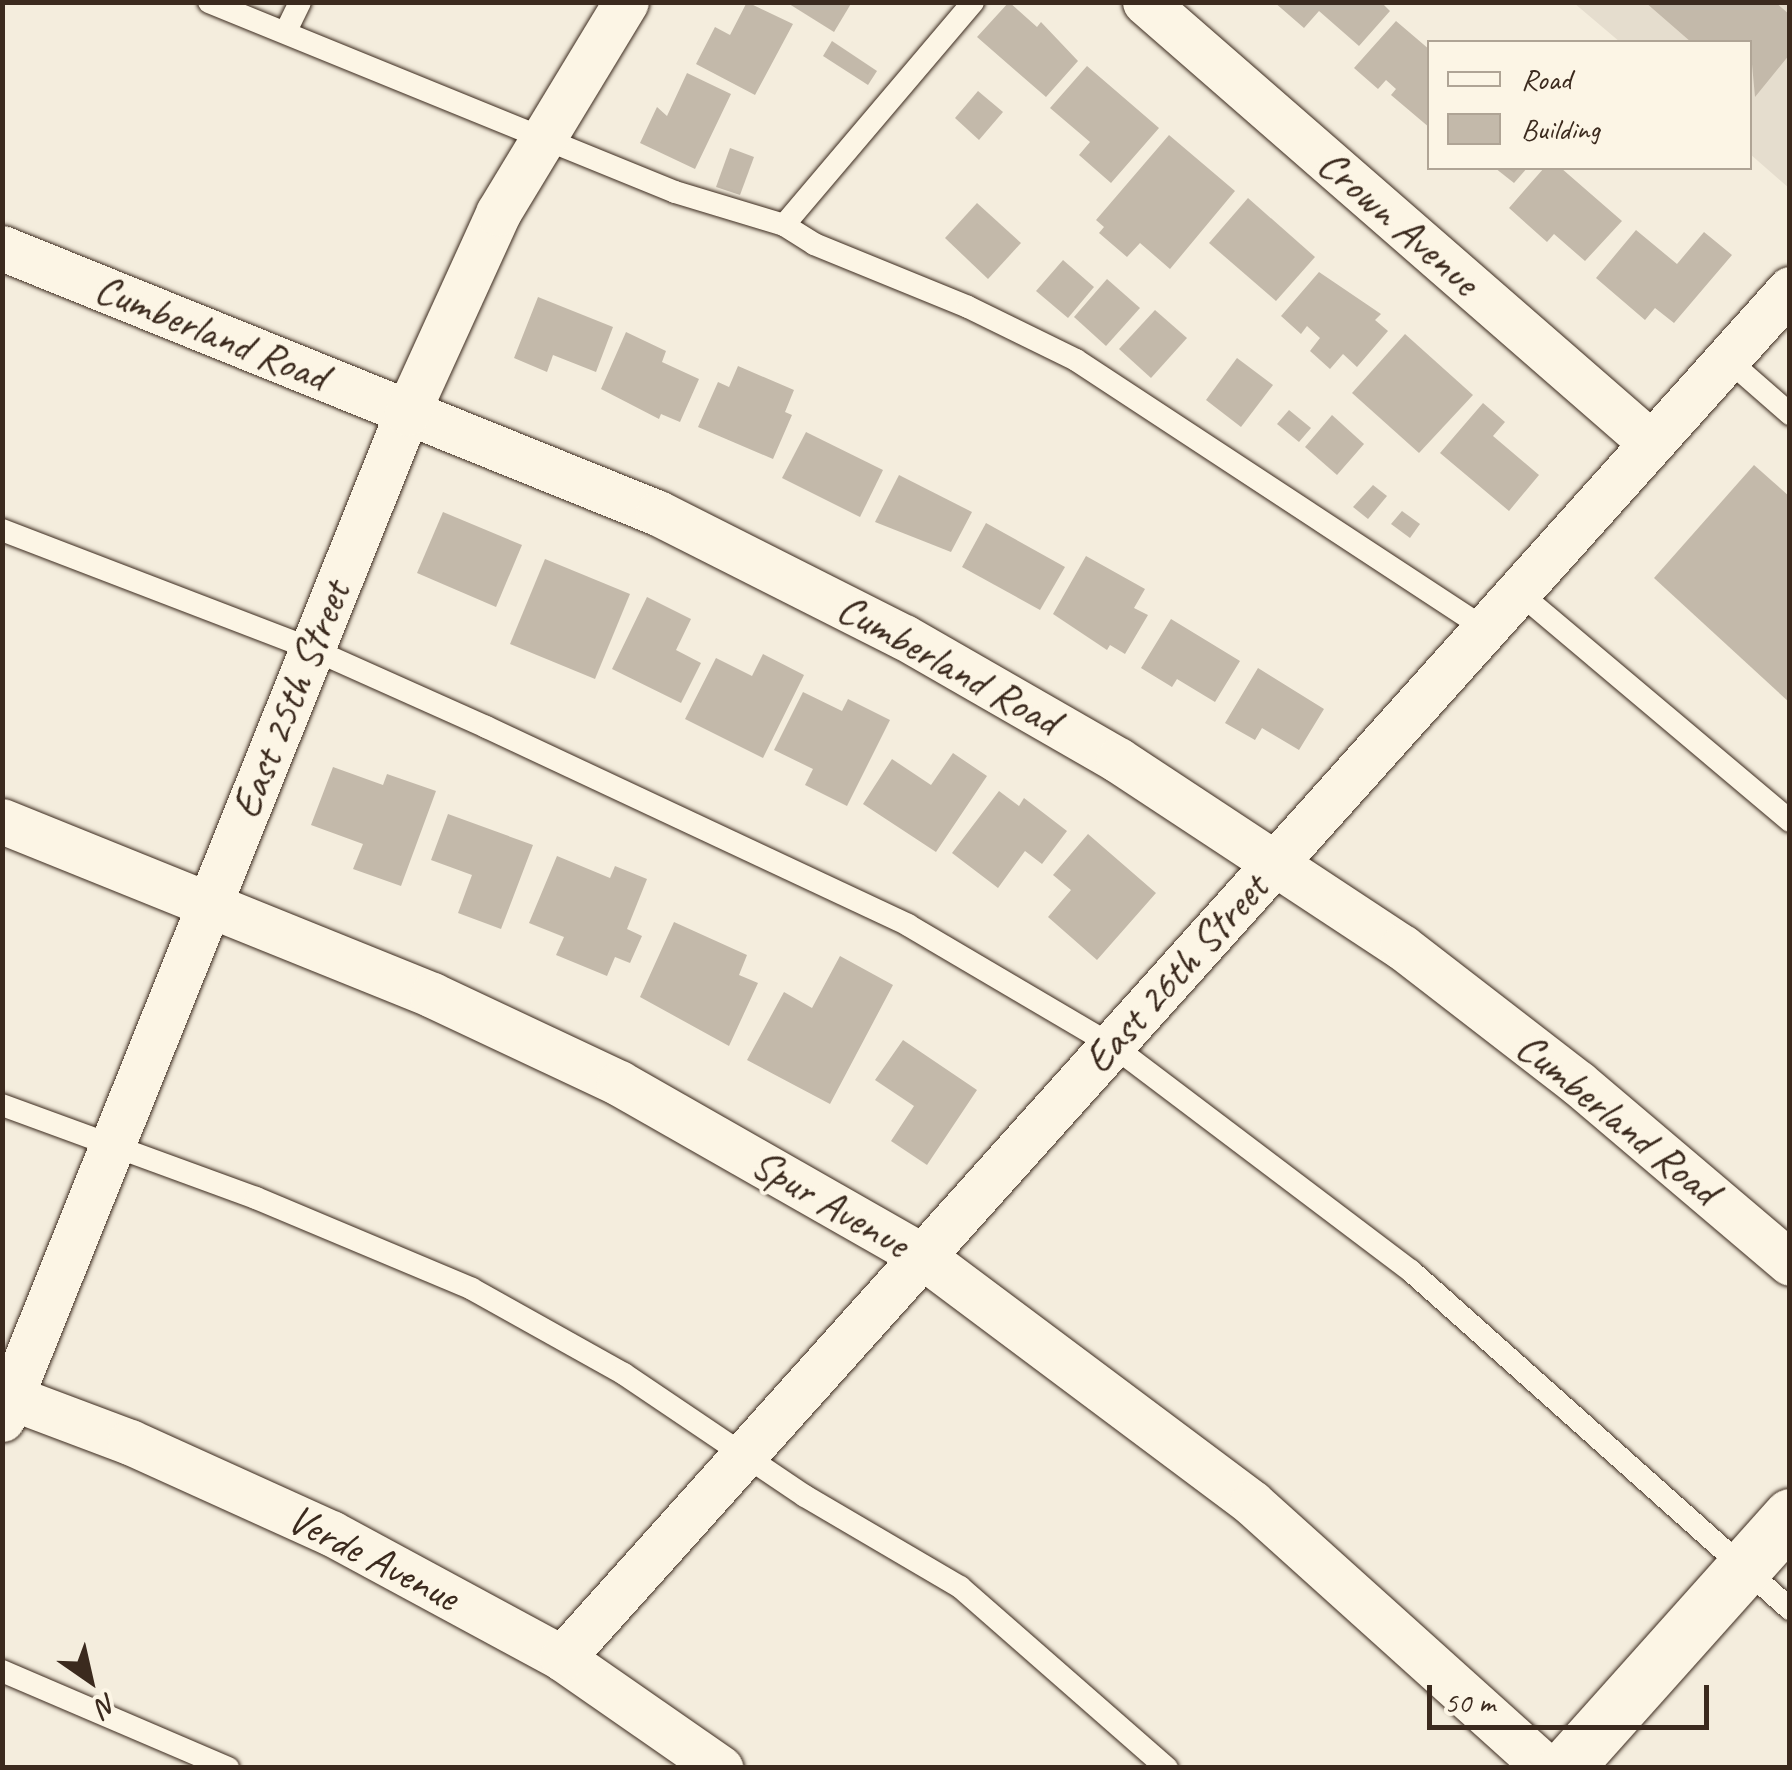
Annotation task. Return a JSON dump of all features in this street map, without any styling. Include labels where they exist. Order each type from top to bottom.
[{"type":"main road","points":[[1565,1768],[1790,1516]]},
{"type":"street","name":"East 25th Street","points":[[5,1403],[407,413],[498,213],[626,2]]},
{"type":"street","name":"Crown Avenue","points":[[1144,2],[1651,444]]},
{"type":"street","name":"Cumberland Road","points":[[2,248],[407,413],[568,474],[783,574],[1118,760],[1278,860],[1578,1084],[1790,1262]]},
{"type":"street","name":"East 26th Street","points":[[562,1658],[1790,290]]},
{"type":"street","name":"Spur Avenue","points":[[2,821],[432,995],[619,1083],[922,1256],[1252,1503],[1546,1768]]},
{"type":"street","name":"Verde Avenue","points":[[5,1403],[130,1442],[331,1532],[562,1658],[720,1768]]},
{"type":"lane","points":[[209,2],[703,202],[784,225],[1076,360],[1484,628]]},
{"type":"lane","points":[[286,32],[300,2]]},
{"type":"lane","points":[[784,225],[973,2]]},
{"type":"lane","points":[[1727,359],[1790,414]]},
{"type":"lane","points":[[2,530],[312,649],[908,924],[1112,1045],[1411,1271],[1790,1609]]},
{"type":"lane","points":[[1517,592],[1790,821]]},
{"type":"lane","points":[[2,1105],[256,1198],[472,1289],[624,1374],[744,1455],[960,1587],[1167,1768]]},
{"type":"lane","points":[[2,1671],[228,1768]]},
{"type":"shaded area","points":[[1574,3],[1789,3],[1789,188],[1752,156],[1752,40],[1618,40]]},
{"type":"building","points":[[747,2],[793,24],[755,95],[696,64],[715,27],[730,35]]},
{"type":"building","points":[[786,2],[852,2],[834,32]]},
{"type":"building","points":[[1009,2],[1037,27],[1041,22],[1078,61],[1046,97],[977,37]]},
{"type":"building","points":[[1274,2],[1381,2],[1390,11],[1359,46],[1319,11],[1304,28]]},
{"type":"building","points":[[1645,2],[1775,2],[1790,15],[1790,54],[1755,97],[1752,40],[1689,40]]},
{"type":"building","points":[[1396,21],[1427,47],[1427,125],[1391,95],[1396,89],[1386,80],[1378,89],[1354,68]]},
{"type":"building","points":[[832,41],[877,71],[868,85],[823,56]]},
{"type":"building","points":[[1087,66],[1159,128],[1111,183],[1079,155],[1090,142],[1050,108]]},
{"type":"building","points":[[687,73],[731,94],[695,169],[640,143],[657,107],[667,116]]},
{"type":"building","points":[[978,91],[1003,112],[979,140],[955,118]]},
{"type":"building","points":[[1169,135],[1235,191],[1170,269],[1140,243],[1127,257],[1099,233],[1104,227],[1096,220]]},
{"type":"building","points":[[730,148],[754,157],[740,195],[716,187]]},
{"type":"building","points":[[1498,170],[1525,170],[1514,183]]},
{"type":"building","points":[[1542,170],[1563,170],[1622,221],[1585,261],[1554,234],[1547,242],[1509,208]]},
{"type":"building","points":[[1248,198],[1315,257],[1276,301],[1209,243]]},
{"type":"building","points":[[977,203],[1021,243],[988,279],[945,238]]},
{"type":"building","points":[[1636,230],[1677,264],[1704,232],[1732,255],[1674,323],[1655,308],[1645,320],[1596,278]]},
{"type":"building","points":[[1063,260],[1094,287],[1068,318],[1036,291]]},
{"type":"building","points":[[1319,272],[1381,314],[1375,320],[1388,331],[1357,367],[1343,354],[1330,369],[1310,351],[1320,338],[1307,326],[1301,334],[1281,316]]},
{"type":"building","points":[[1107,279],[1140,308],[1106,346],[1074,317]]},
{"type":"building","points":[[538,297],[613,327],[596,372],[553,355],[547,372],[514,358]]},
{"type":"building","points":[[1155,310],[1187,338],[1151,378],[1119,349]]},
{"type":"building","points":[[626,332],[666,351],[662,362],[699,379],[680,422],[661,414],[659,419],[601,389]]},
{"type":"building","points":[[1405,334],[1473,395],[1419,453],[1352,393]]},
{"type":"building","points":[[1237,358],[1273,385],[1241,427],[1206,400]]},
{"type":"building","points":[[738,366],[794,390],[785,412],[792,415],[773,459],[698,427],[718,382],[729,387]]},
{"type":"building","points":[[1483,403],[1505,422],[1493,436],[1539,475],[1509,511],[1440,453]]},
{"type":"building","points":[[1289,410],[1311,428],[1299,442],[1277,424]]},
{"type":"building","points":[[1332,415],[1364,444],[1337,475],[1305,447]]},
{"type":"building","points":[[806,432],[883,470],[860,517],[782,478]]},
{"type":"building","points":[[1754,465],[1790,497],[1790,703],[1654,578]]},
{"type":"building","points":[[899,475],[972,512],[951,552],[875,522]]},
{"type":"building","points":[[1373,485],[1387,496],[1368,519],[1353,507]]},
{"type":"building","points":[[1402,511],[1420,524],[1410,538],[1391,524]]},
{"type":"building","points":[[443,512],[522,545],[496,607],[417,573]]},
{"type":"building","points":[[986,523],[1065,567],[1040,610],[962,567]]},
{"type":"building","points":[[1086,556],[1145,589],[1134,608],[1148,615],[1125,654],[1110,645],[1107,650],[1053,614]]},
{"type":"building","points":[[545,559],[630,594],[595,679],[510,644]]},
{"type":"building","points":[[647,597],[691,619],[676,650],[701,663],[681,703],[612,669]]},
{"type":"building","points":[[1171,619],[1240,661],[1215,702],[1177,679],[1172,687],[1141,668]]},
{"type":"building","points":[[763,654],[804,675],[763,758],[685,719],[716,658],[752,676]]},
{"type":"building","points":[[1258,668],[1324,709],[1299,750],[1262,728],[1255,740],[1225,723]]},
{"type":"building","points":[[803,692],[842,711],[848,699],[890,720],[847,806],[805,785],[813,769],[774,750]]},
{"type":"building","points":[[953,753],[987,776],[936,852],[863,804],[892,759],[931,785]]},
{"type":"building","points":[[333,767],[383,785],[387,774],[436,791],[401,886],[353,869],[363,844],[311,825]]},
{"type":"building","points":[[999,791],[1019,806],[1024,798],[1067,831],[1042,864],[1025,851],[998,888],[952,853]]},
{"type":"building","points":[[448,814],[533,845],[501,929],[458,913],[472,875],[431,860]]},
{"type":"building","points":[[1088,834],[1156,893],[1097,960],[1048,917],[1071,890],[1053,875]]},
{"type":"building","points":[[557,856],[610,878],[615,866],[647,879],[627,929],[642,936],[630,963],[615,957],[607,976],[556,955],[564,937],[529,923]]},
{"type":"building","points":[[674,922],[747,955],[739,975],[758,983],[729,1046],[640,997]]},
{"type":"building","points":[[840,956],[893,985],[830,1104],[747,1060],[784,992],[812,1008]]},
{"type":"building","points":[[903,1040],[977,1090],[927,1165],[891,1141],[914,1106],[875,1080]]}]
